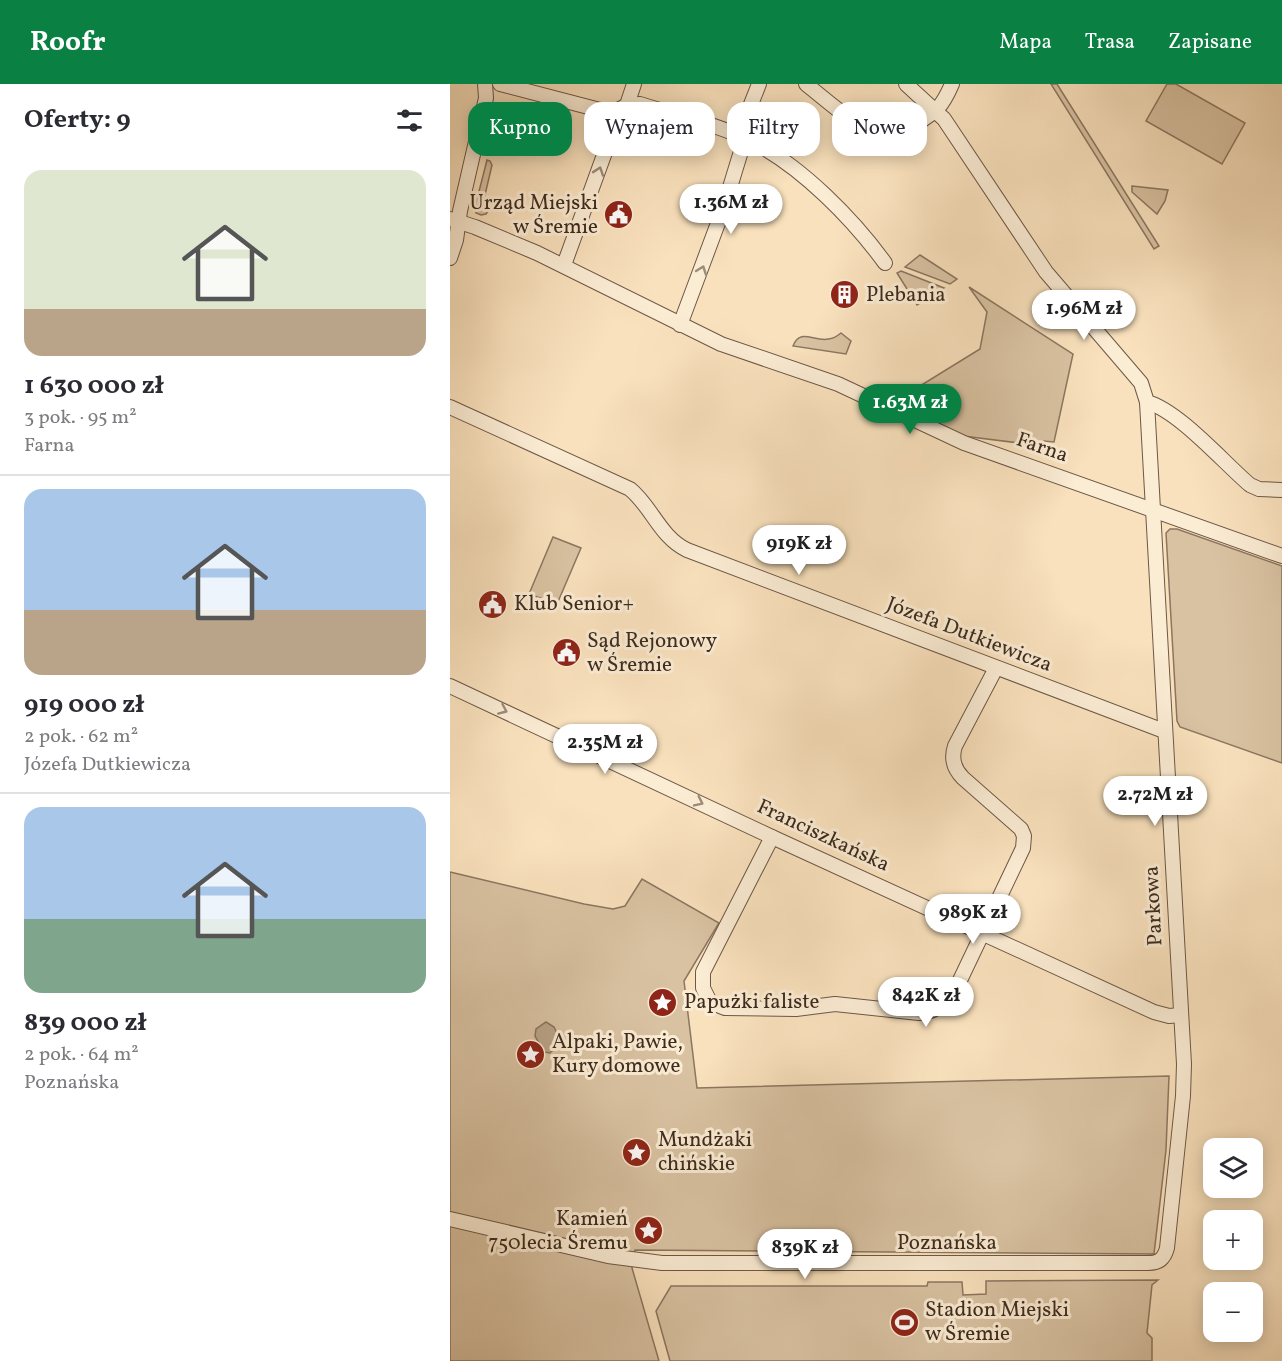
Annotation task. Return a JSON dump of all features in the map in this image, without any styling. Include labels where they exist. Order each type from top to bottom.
[{"type":"street","points":[[450,258],[456,240],[454,221],[486,98],[485,84]]},
{"type":"street","points":[[500,84],[584,106]]},
{"type":"street","points":[[628,102],[634,84]]},
{"type":"street","points":[[752,102],[759,84]]},
{"type":"street","points":[[806,84],[875,135],[885,137],[896,134],[936,112],[944,102],[952,84]]},
{"type":"street","points":[[906,84],[946,122],[1046,272],[1141,383],[1147,402],[1160,407],[1176,418],[1250,485],[1259,489],[1282,490]]},
{"type":"street","points":[[564,266],[604,156]]},
{"type":"street","points":[[680,324],[724,207],[740,156]]},
{"type":"street","points":[[774,156],[818,189],[885,263]]},
{"type":"street","name":"Farna","points":[[454,221],[500,237],[564,266],[729,347],[838,384],[964,443],[1282,556]]},
{"type":"street","name":"Parkowa","points":[[1147,402],[1184,1064],[1183,1096],[1167,1248],[1160,1260]]},
{"type":"street","name":"Józefa Dutkiewicza","points":[[450,407],[630,489],[668,537],[687,550],[1164,731]]},
{"type":"street","points":[[772,837],[703,972],[704,993],[710,1002],[720,1008],[796,1010],[835,1004],[919,1013],[931,1011],[945,1004],[953,995],[1022,852],[1023,836],[1017,826],[959,774],[953,755],[955,746],[996,668]]},
{"type":"street","name":"Franciszkańska","points":[[450,686],[772,837],[1159,1014],[1181,1015]]},
{"type":"street","name":"Poznańska","points":[[450,1219],[614,1257],[662,1263],[1148,1263],[1160,1260]]},
{"type":"shaded area","points":[[1051,84],[1057,84],[1159,246],[1154,249]]},
{"type":"shaded area","points":[[1167,84],[1176,84],[1245,123],[1222,164],[1146,121]]},
{"type":"shaded area","points":[[487,160],[492,165],[484,199],[490,208],[486,214],[481,215],[476,213],[475,207]]},
{"type":"shaded area","points":[[1132,186],[1168,190],[1165,201],[1157,214],[1132,192]]},
{"type":"shaded area","points":[[920,255],[957,279],[950,284],[905,267]]},
{"type":"shaded area","points":[[901,271],[944,288],[917,305],[897,273]]},
{"type":"shaded area","points":[[969,287],[1073,354],[1054,442],[1044,441],[1043,446],[963,436],[894,402],[980,349],[987,312]]},
{"type":"shaded area","points":[[841,333],[851,341],[846,354],[793,346],[801,337],[826,339]]},
{"type":"shaded area","points":[[1170,529],[1177,529],[1282,566],[1282,763],[1180,727],[1177,721],[1166,533]]},
{"type":"shaded area","points":[[553,537],[581,548],[557,604],[529,594]]},
{"type":"shaded area","points":[[450,872],[613,909],[625,906],[642,879],[719,923],[684,981],[697,1088],[1169,1076],[1166,1150],[1154,1254],[635,1250],[632,1268],[659,1361],[450,1361]]},
{"type":"shaded area","points":[[546,1022],[554,1027],[557,1033],[553,1050],[550,1053],[544,1052],[535,1036],[536,1029]]},
{"type":"shaded area","name":"Stadion Miejski w Śremie","points":[[1158,1280],[1152,1285],[1147,1333],[1152,1338],[1152,1361],[670,1361],[656,1311],[671,1286],[927,1286],[928,1282],[962,1282],[963,1295],[986,1294],[986,1281]]},
{"type":"place","name":"Urząd Miejski w Śremie","points":[[619,215]]},
{"type":"place","name":"Plebania","points":[[845,295]]},
{"type":"place","name":"Klub Senior+","points":[[493,604]]},
{"type":"place","name":"Sąd Rejonowy w Śremie","points":[[566,653]]},
{"type":"place","name":"Papużki faliste","points":[[663,1002]]},
{"type":"place","name":"Alpaki, Pawie, Kury domowe","points":[[531,1054]]},
{"type":"place","name":"Mundżaki chińskie","points":[[637,1152]]},
{"type":"place","name":"Kamień 750lecia Śremu","points":[[649,1231]]},
{"type":"place","name":"Stadion Miejski w Śremie","points":[[904,1322]]}]
